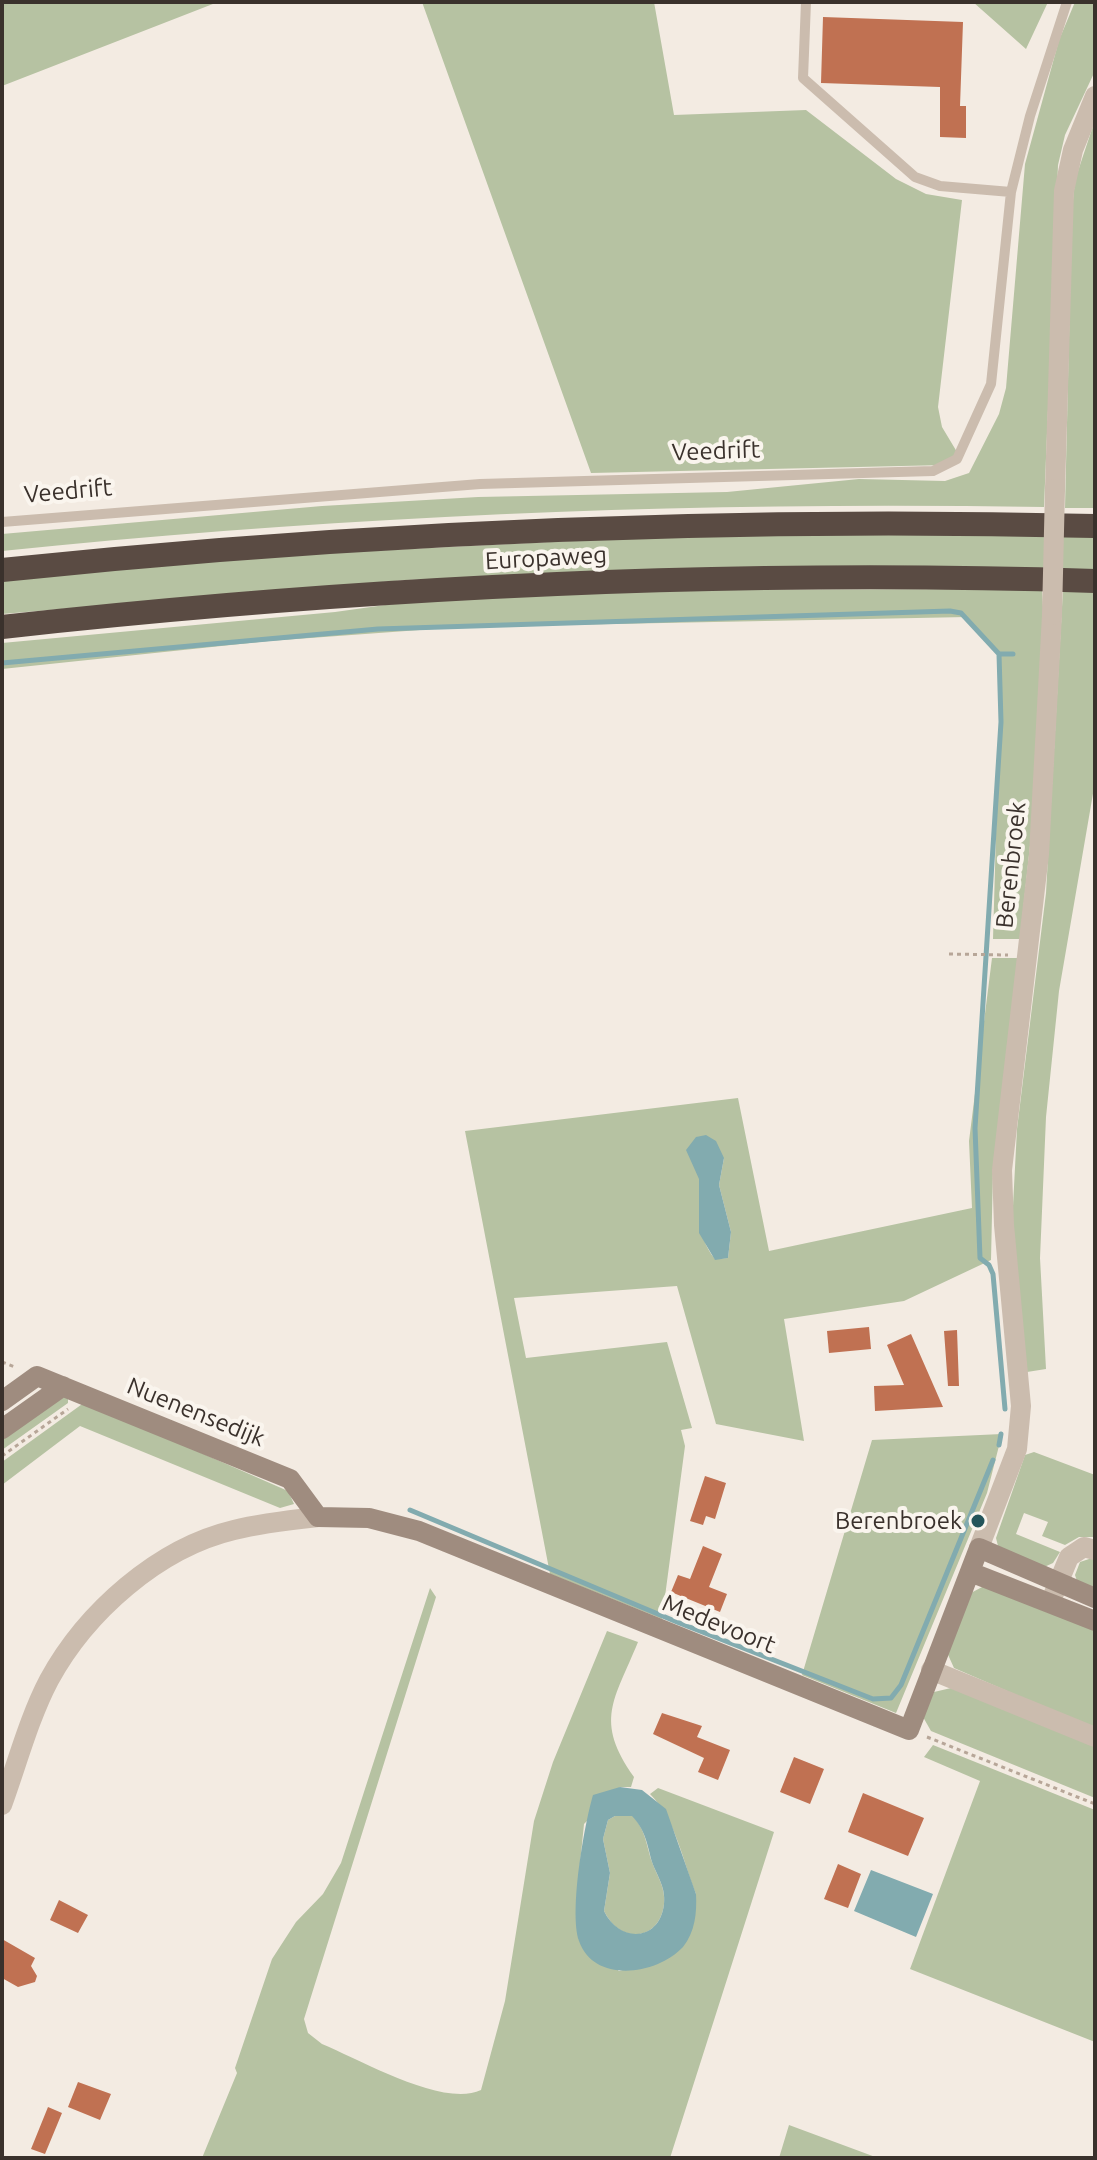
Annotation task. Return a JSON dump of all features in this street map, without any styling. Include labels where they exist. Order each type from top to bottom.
[{"type":"highway","name":"Europaweg","points":[[2,570],[373,537],[599,527],[844,522],[1095,526]]},
{"type":"highway","name":"Europaweg","points":[[2,627],[352,597],[603,583],[858,578],[1095,581]]},
{"type":"street","name":"Berenbroek","points":[[909,1730],[1017,1449],[1021,1406],[1004,1225],[1002,1170],[1048,751],[1064,191],[1073,150],[1095,96]]},
{"type":"street","name":"Nuenensedijk","points":[[2,1401],[37,1376],[290,1479],[318,1517]]},
{"type":"street","points":[[2,1429],[63,1386]]},
{"type":"street","points":[[2,1805],[49,1681],[84,1631],[121,1592],[156,1565],[231,1531],[318,1517]]},
{"type":"street","name":"Medevoort","points":[[318,1517],[369,1518],[419,1531],[909,1730]]},
{"type":"street","points":[[1050,1603],[1069,1557],[1084,1547],[1095,1550]]},
{"type":"street","points":[[979,1548],[1095,1598]]},
{"type":"street","points":[[970,1572],[1095,1621]]},
{"type":"street","points":[[931,1670],[1095,1737]]},
{"type":"lane","points":[[806,2],[803,78],[915,177],[940,186],[1011,192]]},
{"type":"lane","name":"Veedrift","points":[[2,522],[480,484],[933,471],[946,467],[957,459],[991,384],[1011,192],[1067,2]]},
{"type":"path","points":[[949,954],[1027,955]]},
{"type":"path","points":[[2,1456],[87,1396]]},
{"type":"path","points":[[909,1730],[1095,1804]]},
{"type":"green space","points":[[2,2],[218,2],[2,86]]},
{"type":"green space","points":[[422,2],[654,2],[674,115],[806,110],[896,179],[926,194],[962,200],[938,407],[942,427],[957,452],[946,465],[591,473]]},
{"type":"green space","points":[[973,2],[1048,2],[1026,49]]},
{"type":"green space","points":[[1075,2],[1095,2],[1095,71],[1065,135],[1058,165],[1044,507],[783,506],[523,513],[262,528],[2,551],[2,534],[322,506],[478,497],[727,492],[859,479],[945,481],[969,473],[999,414],[1006,388],[1025,164],[1059,40]]},
{"type":"green space","points":[[1095,120],[1095,508],[1065,508],[1072,210],[1075,180]]},
{"type":"green space","points":[[734,533],[1095,536],[1095,570],[566,574],[406,580],[2,614],[2,578],[204,559]]},
{"type":"green space","points":[[1042,589],[1044,626],[1035,799],[1020,939],[993,939],[1001,657],[967,617],[461,627],[269,641],[2,669],[2,643],[335,612],[428,599],[601,590]]},
{"type":"green space","points":[[1063,589],[1095,590],[1095,782],[1059,991],[1046,1117],[1040,1258],[1046,1369],[1027,1372],[1012,1225],[1017,1129],[1046,893]]},
{"type":"green space","points":[[992,958],[1018,958],[993,1168],[991,1260],[904,1301],[784,1319],[804,1441],[716,1424],[677,1286],[514,1298],[526,1358],[667,1342],[692,1428],[681,1430],[685,1446],[662,1619],[550,1574],[465,1131],[738,1098],[769,1251],[972,1208],[969,1141]],"holes":[[[724,1158],[719,1185],[731,1232],[728,1258],[715,1259],[702,1231],[699,1179]]]},
{"type":"green space","points":[[68,1396],[68,1403],[2,1450],[2,1434],[56,1399]]},
{"type":"green space","points":[[85,1402],[288,1491],[294,1504],[280,1508],[80,1426],[2,1485],[2,1462]]},
{"type":"green space","points":[[1002,1434],[987,1493],[896,1713],[802,1675],[872,1440]]},
{"type":"green space","points":[[1034,1452],[1095,1475],[1093,1537],[1079,1537],[1065,1545],[1042,1536],[1048,1522],[1024,1513],[1016,1534],[1060,1552],[1053,1563],[1042,1568],[998,1546],[996,1538],[1025,1455]]},
{"type":"green space","points":[[1095,1557],[1095,1592],[1077,1581],[1075,1575],[1080,1562]]},
{"type":"green space","points":[[984,1586],[1095,1626],[1095,1729],[954,1668],[945,1648],[969,1594]]},
{"type":"green space","points":[[430,1588],[436,1597],[304,2019],[308,2033],[322,2044],[424,2088],[465,2094],[481,2090],[505,2001],[534,1821],[553,1762],[607,1631],[638,1642],[616,1696],[611,1725],[614,1740],[634,1777],[631,1787],[620,1787],[584,1824],[576,1904],[579,1940],[619,1971],[672,1956],[696,1894],[672,1828],[650,1794],[658,1788],[774,1832],[670,2158],[202,2158],[237,2073],[235,2068],[272,1959],[296,1922],[323,1894],[341,1863]]},
{"type":"green space","points":[[951,1688],[1095,1746],[1095,1798],[931,1731],[923,1717],[934,1692]]},
{"type":"green space","points":[[933,1745],[1095,1810],[1095,2042],[910,1969],[980,1781],[924,1757]]},
{"type":"green space","points":[[615,1816],[633,1816],[637,1822],[664,1893],[661,1916],[648,1931],[639,1934],[620,1930],[604,1911],[610,1873],[603,1839],[608,1820]]},
{"type":"green space","points":[[789,2125],[878,2158],[779,2158]]},
{"type":"water","points":[[706,1135],[716,1141],[724,1158],[719,1185],[731,1232],[728,1258],[715,1260],[699,1233],[699,1179],[686,1150],[696,1137]]},
{"type":"water","points":[[620,1787],[642,1790],[666,1809],[696,1894],[696,1908],[693,1929],[683,1947],[658,1964],[627,1971],[612,1969],[598,1964],[587,1955],[579,1941],[576,1927],[577,1890],[593,1795]],"holes":[[[615,1816],[632,1816],[645,1838],[664,1898],[661,1916],[655,1925],[638,1934],[620,1929],[604,1911],[610,1873],[603,1839],[608,1820]]]},
{"type":"water","points":[[871,1870],[933,1894],[916,1937],[854,1911]]},
{"type":"building","points":[[823,17],[963,22],[960,106],[966,106],[966,138],[940,137],[940,87],[821,83]]},
{"type":"building","points":[[869,1327],[871,1349],[829,1353],[827,1331]]},
{"type":"building","points":[[957,1330],[959,1386],[948,1386],[944,1331]]},
{"type":"building","points":[[911,1334],[943,1407],[875,1411],[874,1386],[904,1385],[887,1345]]},
{"type":"building","points":[[705,1476],[726,1483],[715,1519],[706,1516],[703,1525],[690,1521]]},
{"type":"building","points":[[703,1546],[722,1554],[709,1587],[727,1594],[720,1612],[671,1592],[678,1575],[690,1579]]},
{"type":"building","points":[[662,1713],[702,1726],[697,1737],[730,1750],[718,1780],[698,1772],[704,1758],[653,1734]]},
{"type":"building","points":[[794,1757],[824,1769],[810,1804],[780,1792]]},
{"type":"building","points":[[863,1793],[924,1818],[908,1856],[848,1832]]},
{"type":"building","points":[[838,1864],[861,1874],[848,1908],[824,1899]]},
{"type":"building","points":[[59,1900],[88,1915],[78,1933],[50,1920]]},
{"type":"building","points":[[2,1939],[35,1958],[31,1966],[37,1976],[35,1982],[18,1987],[2,1978]]},
{"type":"building","points":[[78,2082],[111,2094],[100,2120],[68,2107]]},
{"type":"building","points":[[48,2107],[62,2113],[45,2154],[31,2149]]},
{"type":"waterway","points":[[2,663],[378,629],[950,611],[961,613],[999,654]]},
{"type":"waterway","points":[[1005,1409],[993,1274],[989,1265],[980,1258],[975,1128],[1001,722],[999,654],[1013,654]]},
{"type":"waterway","points":[[999,1445],[1001,1434]]},
{"type":"waterway","points":[[410,1510],[677,1622],[873,1699],[891,1698],[901,1685],[993,1460]]},
{"type":"place","name":"Berenbroek","points":[[978,1521]]}]
